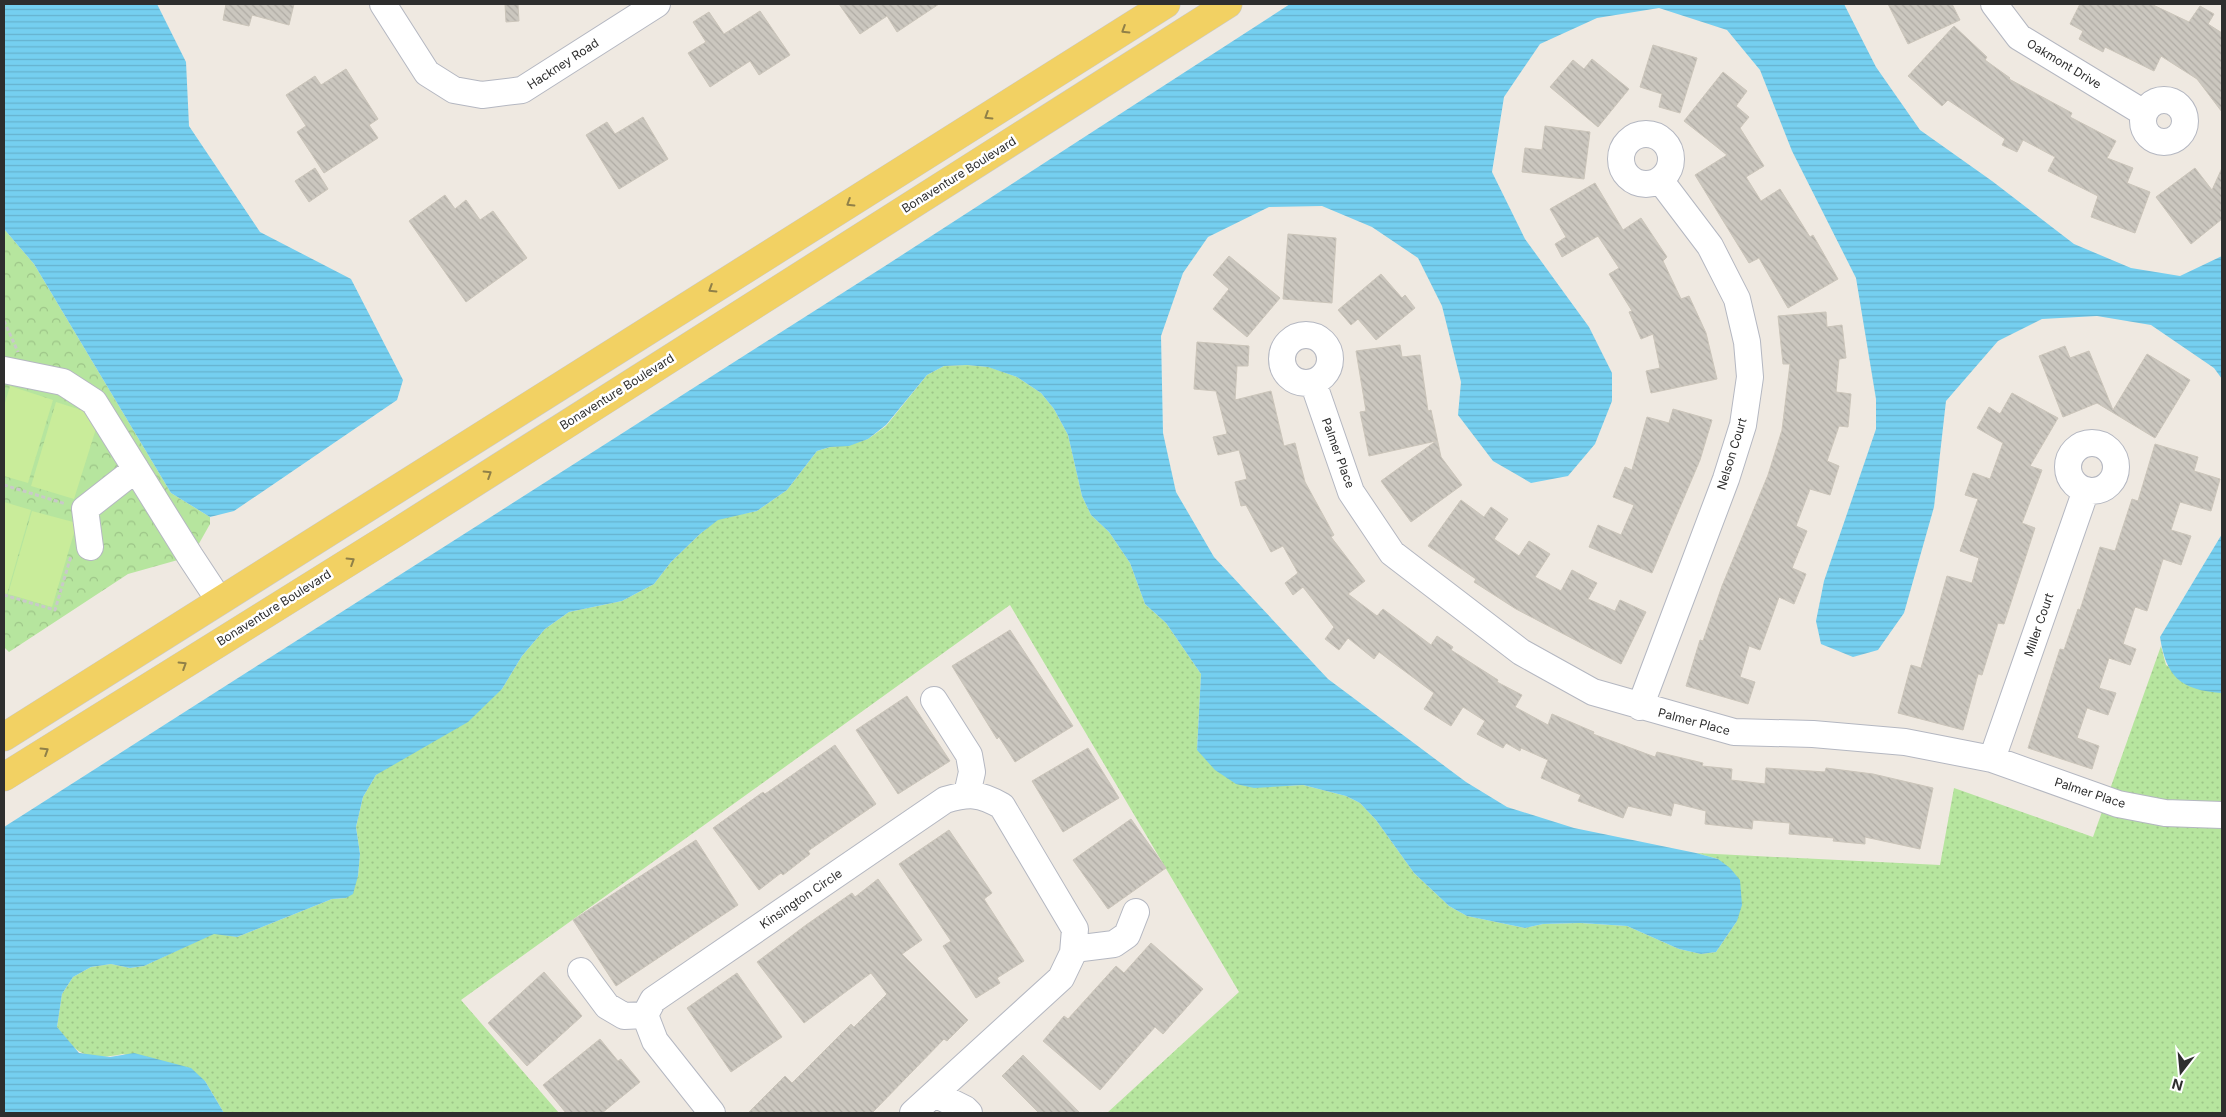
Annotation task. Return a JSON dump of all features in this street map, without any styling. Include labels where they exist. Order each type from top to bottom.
[{"type":"main road","points":[[4,737],[1166,4]]},
{"type":"main road","name":"Bonaventure Boulevard","points":[[4,777],[394,534],[1228,4]]},
{"type":"street","name":"Hackney Road","points":[[383,4],[427,73],[454,90],[482,96],[522,90],[657,4]]},
{"type":"street","name":"Oakmont Drive","points":[[1994,4],[2019,37],[2144,113]]},
{"type":"street","name":"Nelson Court","points":[[1640,707],[1726,479],[1743,424],[1750,377],[1747,342],[1737,299],[1710,246],[1660,180]]},
{"type":"street","points":[[15,372],[63,382],[94,402],[219,600]]},
{"type":"street","name":"Palmer Place","points":[[1313,382],[1351,492],[1392,553],[1521,652],[1593,692],[1640,707],[1734,732],[1813,734],[1905,742],[1992,759],[2118,804],[2165,813],[2222,815]]},
{"type":"street","points":[[81,551],[85,509],[136,469]]},
{"type":"street","name":"Miller Court","points":[[1992,759],[2086,490]]},
{"type":"street","points":[[913,1113],[938,1104],[1061,978],[1074,949],[1075,929],[1002,806],[986,797],[967,794],[972,772],[969,755],[934,700]]},
{"type":"street","name":"Kinsington Circle","points":[[645,1015],[654,1000],[945,800],[967,794]]},
{"type":"street","points":[[1074,949],[1114,944],[1127,935],[1136,912]]},
{"type":"street","points":[[581,971],[607,1006],[624,1016],[645,1015],[655,1041],[712,1113]]},
{"type":"street","points":[[938,1104],[965,1109],[969,1113]]},
{"type":"path","points":[[4,321],[15,372]]},
{"type":"path","points":[[4,486],[85,509]]},
{"type":"path","points":[[4,594],[55,610],[81,551]]},
{"type":"green space","points":[[4,229],[34,264],[171,493],[210,517],[210,524],[192,556],[128,574],[9,652],[4,647]]},
{"type":"green space","points":[[967,365],[989,367],[1017,377],[1041,393],[1054,409],[1068,435],[1082,496],[1091,515],[1109,532],[1130,563],[1145,604],[1166,623],[1201,674],[1197,750],[1283,786],[1303,785],[1346,796],[1360,803],[1376,820],[1414,873],[1449,906],[1467,916],[1525,928],[1543,924],[1580,923],[1627,926],[1679,949],[1701,954],[1716,952],[1737,921],[1718,859],[1696,853],[1940,865],[1954,788],[2093,837],[2161,646],[2166,665],[2222,693],[2222,1113],[1107,1113],[1239,992],[1010,605],[461,1000],[559,1113],[224,1113],[205,1081],[123,1054],[101,1057],[84,1054],[64,1037],[57,1027],[62,994],[73,977],[91,967],[111,964],[130,968],[144,966],[214,933],[237,937],[332,899],[346,898],[358,876],[360,854],[356,827],[363,797],[376,775],[502,689],[522,656],[545,629],[569,612],[622,601],[654,584],[671,562],[718,519],[757,511],[787,490],[817,451],[868,439],[886,426],[927,375],[944,366]]},
{"type":"green space","points":[[10,386],[53,400],[28,483],[4,476],[4,406]]},
{"type":"green space","points":[[56,402],[100,416],[74,499],[31,486]]},
{"type":"green space","points":[[4,502],[31,510],[7,594],[4,593]]},
{"type":"green space","points":[[32,511],[77,523],[52,607],[8,594]]},
{"type":"water","points":[[4,4],[157,4],[186,62],[189,126],[260,232],[351,279],[403,380],[397,400],[234,511],[210,517],[171,493],[34,264],[4,229]]},
{"type":"water","points":[[1290,4],[1844,4],[1876,67],[1920,130],[1992,181],[2074,244],[2131,268],[2180,276],[2222,256],[2222,379],[2214,368],[2151,325],[2097,316],[2042,319],[1998,341],[1946,401],[1934,507],[1904,613],[1878,650],[1853,657],[1821,644],[1816,621],[1824,581],[1876,429],[1876,399],[1856,278],[1792,151],[1760,70],[1727,30],[1659,8],[1597,18],[1540,44],[1504,97],[1492,172],[1525,239],[1589,327],[1612,373],[1612,401],[1595,444],[1568,476],[1531,483],[1493,461],[1458,415],[1461,382],[1442,306],[1418,258],[1372,227],[1322,206],[1269,207],[1208,237],[1183,273],[1161,336],[1163,433],[1176,492],[1214,557],[1328,679],[1466,782],[1507,807],[1574,828],[1718,859],[1730,868],[1740,880],[1742,905],[1737,921],[1716,952],[1701,954],[1679,949],[1627,926],[1580,923],[1543,924],[1525,928],[1467,916],[1449,906],[1414,873],[1376,820],[1360,803],[1346,796],[1303,785],[1254,788],[1236,784],[1215,770],[1197,750],[1201,674],[1166,623],[1145,604],[1130,563],[1109,532],[1091,515],[1082,496],[1068,435],[1054,409],[1041,393],[1017,377],[988,367],[967,365],[944,366],[927,375],[886,425],[868,439],[849,446],[830,447],[817,451],[787,490],[757,511],[718,520],[700,534],[671,562],[654,584],[622,601],[569,612],[545,629],[522,656],[502,689],[468,722],[376,775],[363,797],[356,827],[360,854],[358,876],[353,894],[346,898],[332,899],[237,937],[214,934],[144,966],[130,968],[111,964],[91,967],[73,977],[62,994],[57,1027],[79,1053],[110,1057],[134,1053],[191,1068],[205,1081],[224,1113],[4,1113],[4,827],[885,266]]},
{"type":"water","points":[[2222,534],[2221,693],[2195,689],[2178,679],[2171,672],[2166,662],[2160,637]]},
{"type":"building","points":[[226,4],[294,4],[289,25],[252,15],[249,26],[223,20]]},
{"type":"building","points":[[505,4],[518,4],[519,21],[506,22]]},
{"type":"building","points":[[839,4],[939,4],[897,32],[887,16],[860,34]]},
{"type":"building","points":[[1888,4],[1952,4],[1960,20],[1908,44]]},
{"type":"building","points":[[2080,4],[2151,4],[2189,22],[2200,6],[2214,14],[2208,24],[2222,33],[2222,112],[2197,79],[2161,56],[2154,71],[2105,47],[2103,52],[2079,39],[2083,31],[2070,24]]},
{"type":"building","points":[[760,11],[790,55],[759,75],[750,61],[710,87],[688,53],[706,42],[693,22],[709,12],[724,34]]},
{"type":"building","points":[[1954,26],[1987,57],[1985,60],[2009,79],[2072,113],[2070,117],[2116,141],[2107,158],[2133,168],[2127,183],[2150,192],[2135,233],[2091,217],[2098,196],[2048,171],[2055,157],[2023,140],[2017,152],[2002,145],[2005,139],[1948,100],[1942,106],[1908,76]]},
{"type":"building","points":[[1653,45],[1697,58],[1680,113],[1659,107],[1662,94],[1640,87]]},
{"type":"building","points":[[1592,59],[1629,89],[1598,127],[1550,87],[1573,60],[1584,69]]},
{"type":"building","points":[[346,69],[378,119],[369,125],[378,138],[324,173],[297,132],[306,126],[286,95],[315,76],[321,85]]},
{"type":"building","points":[[1723,72],[1747,91],[1736,106],[1749,117],[1740,128],[1764,166],[1746,177],[1761,201],[1780,189],[1810,237],[1813,235],[1838,279],[1788,308],[1759,258],[1749,263],[1695,175],[1727,155],[1684,121]]},
{"type":"building","points":[[643,117],[668,159],[619,189],[586,135],[607,122],[615,134]]},
{"type":"building","points":[[1545,126],[1590,132],[1584,179],[1522,172],[1525,148],[1542,150]]},
{"type":"building","points":[[315,168],[328,189],[309,202],[295,181]]},
{"type":"building","points":[[2195,168],[2212,190],[2222,168],[2222,219],[2191,244],[2156,197]]},
{"type":"building","points":[[1595,183],[1623,230],[1641,218],[1667,257],[1663,261],[1681,299],[1689,296],[1706,333],[1717,379],[1651,393],[1646,371],[1660,368],[1653,334],[1641,339],[1629,312],[1632,311],[1609,274],[1619,268],[1598,236],[1562,257],[1555,244],[1566,237],[1550,209]]},
{"type":"building","points":[[445,195],[455,209],[466,200],[480,220],[493,211],[527,258],[466,302],[409,221]]},
{"type":"building","points":[[1288,234],[1336,238],[1332,303],[1283,299]]},
{"type":"building","points":[[1229,256],[1280,298],[1247,337],[1213,309],[1229,289],[1213,275]]},
{"type":"building","points":[[1381,274],[1402,298],[1405,295],[1415,308],[1376,340],[1358,319],[1351,325],[1338,310]]},
{"type":"building","points":[[1826,312],[1827,327],[1842,325],[1846,358],[1839,359],[1836,392],[1851,394],[1848,427],[1839,426],[1827,461],[1839,466],[1830,495],[1810,489],[1796,526],[1807,531],[1792,568],[1806,574],[1794,604],[1779,597],[1760,650],[1749,646],[1740,677],[1755,682],[1748,704],[1686,686],[1700,640],[1703,641],[1722,586],[1768,475],[1782,430],[1790,364],[1783,364],[1778,316]]},
{"type":"building","points":[[1197,342],[1249,346],[1248,366],[1237,366],[1235,400],[1271,391],[1284,446],[1295,443],[1305,482],[1334,535],[1331,537],[1365,581],[1348,594],[1377,616],[1383,609],[1431,645],[1437,636],[1453,647],[1451,650],[1498,680],[1497,682],[1522,695],[1515,707],[1548,725],[1552,714],[1594,732],[1593,734],[1655,757],[1657,752],[1703,763],[1702,766],[1732,769],[1731,780],[1765,784],[1766,768],[1825,772],[1826,768],[1873,774],[1933,788],[1920,849],[1865,837],[1865,844],[1833,841],[1834,838],[1789,834],[1790,823],[1753,820],[1752,829],[1705,824],[1706,811],[1674,803],[1671,816],[1628,806],[1623,818],[1578,801],[1581,795],[1541,778],[1548,760],[1521,748],[1520,751],[1506,743],[1503,748],[1477,734],[1485,721],[1463,707],[1451,726],[1424,709],[1434,693],[1379,652],[1374,659],[1348,638],[1339,650],[1325,639],[1334,627],[1303,587],[1293,595],[1285,583],[1298,573],[1283,546],[1271,552],[1246,505],[1241,506],[1235,482],[1247,479],[1239,450],[1218,455],[1213,437],[1227,434],[1216,391],[1194,389]]},
{"type":"building","points":[[1400,345],[1402,357],[1420,355],[1428,411],[1431,410],[1441,457],[1462,485],[1411,522],[1381,481],[1436,441],[1369,456],[1360,412],[1366,411],[1356,351]]},
{"type":"building","points":[[2065,346],[2070,358],[2089,351],[2113,410],[2147,354],[2190,380],[2155,438],[2097,403],[2063,417],[2039,356]]},
{"type":"building","points":[[2012,393],[2058,418],[2030,466],[2042,470],[2022,523],[2035,528],[2004,624],[1998,623],[1982,675],[1978,674],[1963,730],[1898,713],[1911,665],[1921,668],[1947,576],[1972,583],[1979,558],[1960,551],[1978,499],[1965,495],[1973,473],[1990,479],[2003,443],[1977,428],[1989,407],[2000,414]]},
{"type":"building","points":[[1673,409],[1712,420],[1700,460],[1652,573],[1589,547],[1598,525],[1621,535],[1634,505],[1613,497],[1625,467],[1632,470],[1647,417],[1669,423]]},
{"type":"building","points":[[2155,444],[2198,457],[2194,471],[2220,479],[2211,511],[2180,502],[2171,530],[2191,536],[2181,565],[2163,559],[2147,611],[2135,607],[2123,644],[2136,649],[2130,665],[2109,658],[2099,688],[2116,693],[2108,715],[2087,708],[2077,738],[2099,746],[2092,769],[2028,748],[2060,649],[2064,650],[2078,609],[2080,610],[2100,547],[2115,551],[2132,499],[2138,501]]},
{"type":"building","points":[[1461,500],[1484,517],[1491,507],[1508,519],[1494,539],[1519,556],[1529,541],[1550,554],[1535,577],[1561,591],[1572,570],[1597,583],[1588,599],[1615,611],[1620,600],[1646,612],[1621,664],[1516,609],[1474,582],[1476,579],[1428,546]]},
{"type":"building","points":[[1010,630],[1073,726],[1015,762],[999,737],[997,739],[952,666]]},
{"type":"building","points":[[907,696],[950,761],[898,794],[856,730]]},
{"type":"building","points":[[835,745],[876,804],[808,851],[810,854],[783,875],[781,873],[759,890],[713,828],[763,792],[765,794]]},
{"type":"building","points":[[1088,748],[1119,798],[1063,832],[1032,781]]},
{"type":"building","points":[[1131,819],[1166,868],[1108,909],[1073,860]]},
{"type":"building","points":[[949,830],[992,893],[984,899],[1024,961],[997,978],[1000,983],[976,998],[943,946],[951,941],[899,864]]},
{"type":"building","points":[[696,840],[738,905],[616,986],[573,920]]},
{"type":"building","points":[[878,879],[922,940],[902,954],[968,1020],[947,1041],[944,1039],[872,1113],[748,1113],[785,1076],[792,1083],[851,1024],[854,1027],[887,994],[871,973],[804,1023],[757,962],[852,893],[855,897]]},
{"type":"building","points":[[1151,943],[1203,989],[1163,1034],[1155,1027],[1100,1090],[1043,1041],[1064,1016],[1068,1019],[1116,966],[1124,973]]},
{"type":"building","points":[[544,972],[582,1016],[527,1066],[488,1023]]},
{"type":"building","points":[[737,973],[782,1037],[731,1072],[687,1008]]},
{"type":"building","points":[[600,1039],[618,1061],[621,1059],[640,1082],[602,1113],[566,1113],[543,1085]]},
{"type":"building","points":[[1023,1055],[1080,1113],[1039,1113],[1002,1076]]}]
